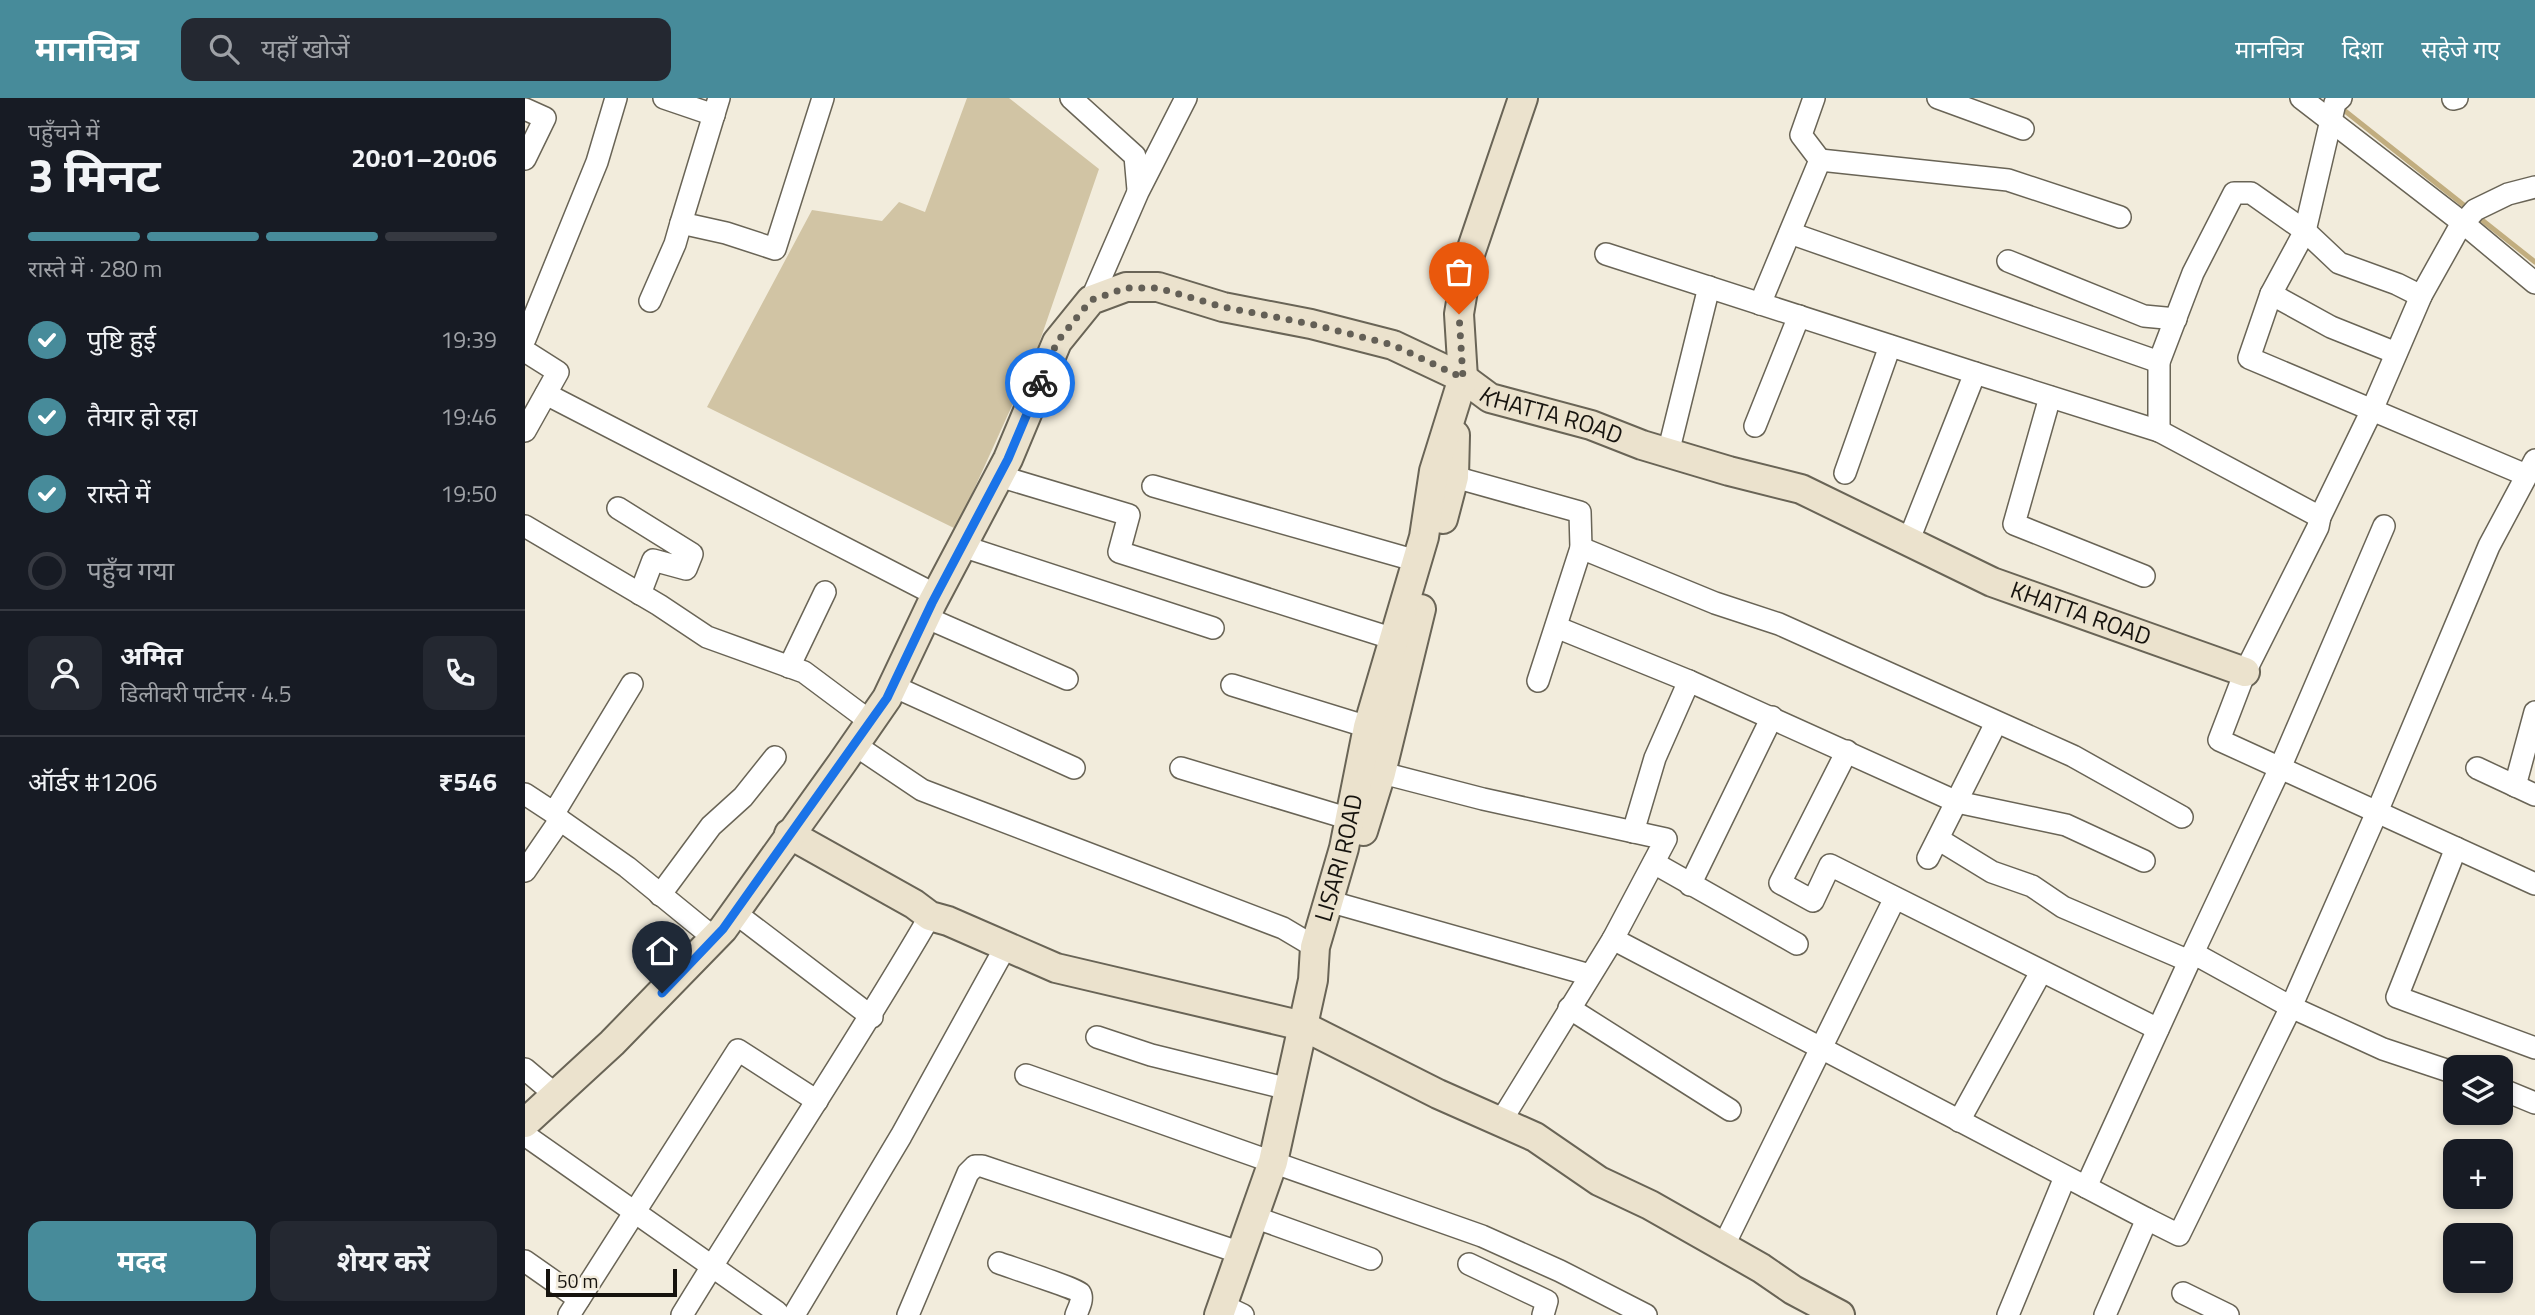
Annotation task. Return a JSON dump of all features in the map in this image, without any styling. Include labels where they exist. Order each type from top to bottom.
[{"type":"street","points":[[525,339],[597,162],[616,98]]},
{"type":"street","points":[[650,301],[675,244],[716,106],[664,98]]},
{"type":"street","points":[[681,223],[726,233],[775,249],[823,98]]},
{"type":"street","points":[[1071,98],[1135,156],[1138,192]]},
{"type":"street","points":[[525,1123],[557,1096],[714,938],[871,722],[893,686],[930,606],[999,476],[1057,342],[1091,300],[1138,192],[1186,98]]},
{"type":"street","name":"LISARI ROAD","points":[[1281,1165],[1289,1089],[1309,1030],[1315,947],[1335,902],[1371,770],[1444,474],[1460,387],[1459,314],[1468,260],[1523,98]]},
{"type":"street","points":[[1814,98],[1801,135],[1820,160],[2008,180],[2120,217]]},
{"type":"street","points":[[1938,98],[2024,129]]},
{"type":"street","points":[[2301,98],[2463,223],[2535,283]]},
{"type":"street","points":[[1613,939],[2179,1235],[2291,1007],[2489,546],[2530,468],[2372,410],[2249,358],[2270,294],[2305,231],[2335,103],[2341,98]]},
{"type":"street","points":[[525,109],[545,118],[525,159]]},
{"type":"street","points":[[1760,304],[1820,160]]},
{"type":"street","points":[[2535,187],[2508,194],[2475,211],[2463,223],[2421,296],[2372,410],[2320,517],[2318,527],[2245,672],[2219,740],[2535,884]]},
{"type":"street","points":[[2159,431],[2159,362],[2193,273],[2234,193],[2251,193],[2305,231],[2339,263],[2397,284],[2421,296]]},
{"type":"street","points":[[1790,233],[2159,362]]},
{"type":"street","points":[[1606,254],[2159,431],[2320,517]]},
{"type":"street","points":[[2008,261],[2144,316],[2176,319]]},
{"type":"street","points":[[1668,453],[1709,287]]},
{"type":"street","name":"KHATTA ROAD","points":[[1091,300],[1126,288],[1158,288],[1223,307],[1311,324],[1393,345],[1460,387],[1490,398],[1591,425],[1668,453],[1801,489],[1992,582],[2245,672]]},
{"type":"street","points":[[2270,294],[2331,327],[2396,353]]},
{"type":"street","points":[[1755,426],[1798,316]]},
{"type":"street","points":[[1845,474],[1890,346]]},
{"type":"street","points":[[525,351],[558,372],[525,431]]},
{"type":"street","points":[[1908,542],[1975,373]]},
{"type":"street","points":[[546,394],[1067,679]]},
{"type":"street","points":[[2050,397],[2014,524],[2144,576]]},
{"type":"street","points":[[1444,474],[1580,512],[1581,548],[1538,681]]},
{"type":"street","name":"LISARI ROAD","points":[[1233,1313],[1281,1165],[1350,819],[1371,770],[1368,727],[1444,474]]},
{"type":"street","points":[[999,476],[1129,515],[1119,552],[1394,639]]},
{"type":"street","points":[[1153,486],[1417,561]]},
{"type":"street","points":[[618,508],[692,554],[686,569],[653,560],[640,594]]},
{"type":"street","points":[[525,526],[707,637],[804,672],[871,722]]},
{"type":"street","points":[[2085,1187],[2280,768],[2384,526]]},
{"type":"street","points":[[962,546],[1213,628]]},
{"type":"street","points":[[1581,548],[1715,603],[1779,624],[2073,756],[2182,817]]},
{"type":"street","points":[[789,667],[825,592]]},
{"type":"street","points":[[1556,627],[1772,717],[1957,802],[2066,825],[2144,861]]},
{"type":"street","points":[[1633,832],[1655,758],[1689,681]]},
{"type":"street","points":[[525,871],[632,684]]},
{"type":"street","points":[[1232,685],[1368,727]]},
{"type":"street","points":[[893,686],[1074,768]]},
{"type":"street","points":[[2515,786],[2535,712]]},
{"type":"street","points":[[1690,885],[1772,717]]},
{"type":"street","points":[[1997,723],[1933,848],[2032,886],[2063,907],[2191,957],[2383,1049],[2443,1069]]},
{"type":"street","points":[[855,746],[922,790],[1283,928],[1315,947]]},
{"type":"street","points":[[1847,751],[1780,883],[1813,901],[1830,865],[2158,1029]]},
{"type":"street","points":[[660,895],[711,827],[743,797],[775,757]]},
{"type":"street","points":[[1181,768],[1350,819]]},
{"type":"street","points":[[2477,768],[2535,795]]},
{"type":"street","points":[[1371,770],[1483,799],[1666,839],[1613,939],[1501,1121]]},
{"type":"street","points":[[525,794],[627,867],[714,938]]},
{"type":"street","points":[[789,834],[914,904],[930,916],[948,920],[1056,968],[1309,1030],[1438,1094],[1535,1137],[1599,1181],[1650,1205],[1840,1315]]},
{"type":"street","points":[[2456,848],[2397,997],[2535,1048]]},
{"type":"street","points":[[1654,863],[1797,944]]},
{"type":"street","points":[[1723,1247],[1895,898]]},
{"type":"street","points":[[1335,902],[1590,975]]},
{"type":"street","points":[[734,912],[872,1017]]},
{"type":"street","points":[[682,1315],[872,1017],[930,916]]},
{"type":"street","points":[[525,1135],[783,1314],[901,1136],[1006,946]]},
{"type":"street","points":[[1959,1121],[2041,972]]},
{"type":"street","points":[[1569,1009],[1730,1110]]},
{"type":"street","points":[[1097,1037],[1172,1060],[1289,1089]]},
{"type":"street","points":[[525,1261],[574,1307],[738,1049],[817,1101]]},
{"type":"street","points":[[525,1069],[557,1096]]},
{"type":"street","points":[[1026,1075],[1482,1236],[1639,1313]]},
{"type":"street","points":[[2513,1094],[2535,1103]]},
{"type":"street","points":[[908,1315],[968,1172],[975,1166],[982,1166],[1241,1253]]},
{"type":"street","points":[[2008,1315],[2066,1177]]},
{"type":"street","points":[[2105,1315],[2147,1219]]},
{"type":"street","points":[[1262,1220],[1371,1259]]},
{"type":"street","name":"LISARI ROAD","points":[[1233,1313],[1241,1253],[1262,1220]]},
{"type":"street","points":[[999,1263],[1080,1293],[1081,1300],[1076,1315]]},
{"type":"street","points":[[1469,1264],[1547,1301],[1543,1315]]},
{"type":"street","points":[[2183,1293],[2228,1315]]},
{"type":"shaded area","points":[[967,98],[1009,98],[1099,169],[1035,355],[956,529],[707,407],[812,210],[882,221],[899,202],[925,212]]},
{"type":"waterway","points":[[2340,107],[2470,210]]},
{"type":"waterway","points":[[2477,216],[2535,262]]},
{"type":"way so far","points":[[1040,383],[1057,342],[1091,300],[1126,288],[1158,288],[1223,307],[1311,324],[1393,345],[1463,378],[1459,314]]},
{"type":"route","points":[[662,993],[723,929],[887,698],[932,603],[1008,459],[1040,383]]}]
